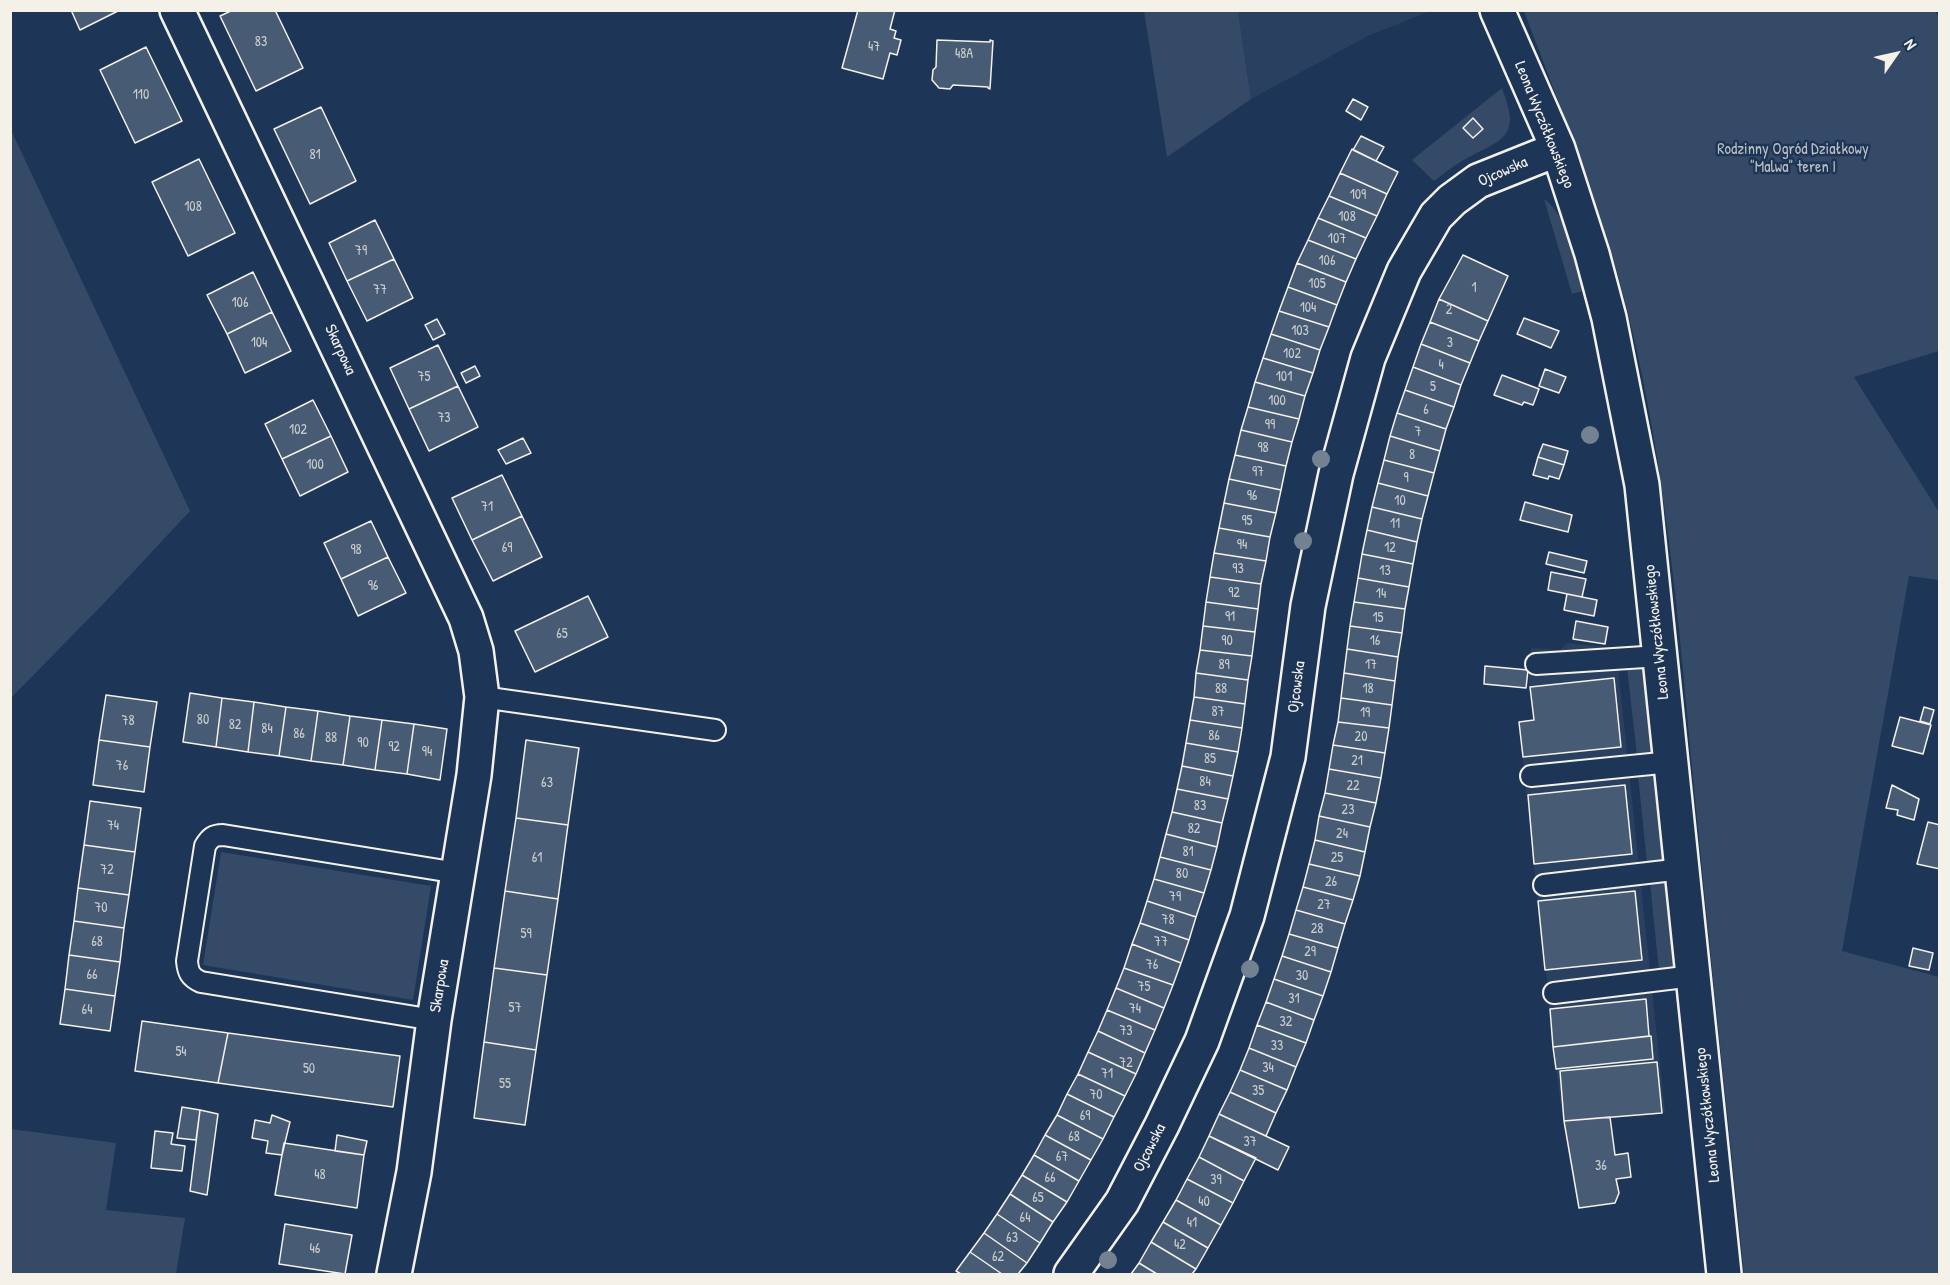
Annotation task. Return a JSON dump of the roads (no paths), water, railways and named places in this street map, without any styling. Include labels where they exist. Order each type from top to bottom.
[{"type":"street","name":"Skarpowa","points":[[177,10],[466,618],[476,651],[482,697],[474,775],[434,1020],[414,1172],[394,1275]]},
{"type":"street","name":"Leona Wyczółkowskiego","points":[[1497,10],[1558,149],[1592,254],[1622,377],[1642,485],[1724,1275]]},
{"type":"street","name":"Ojcowska","points":[[1071,1275],[1122,1202],[1162,1125],[1202,1041],[1247,916],[1288,757],[1308,606],[1336,474],[1368,358],[1404,271],[1436,216],[1452,200],[1478,181],[1558,149]]},
{"type":"lane","points":[[1536,664],[1660,656]]},
{"type":"lane","points":[[482,697],[715,730]]},
{"type":"lane","points":[[1531,776],[1671,762]]},
{"type":"lane","points":[[434,1020],[201,982],[193,978],[188,971],[187,961],[205,846],[211,837],[223,835],[458,873]]},
{"type":"lane","points":[[1544,885],[1682,869]]},
{"type":"lane","points":[[1554,993],[1693,976]]},
{"type":"park label","name":"Rodzinny Ogród Działkowy \"Malwa\" teren I","points":[[1793,159]]}]
